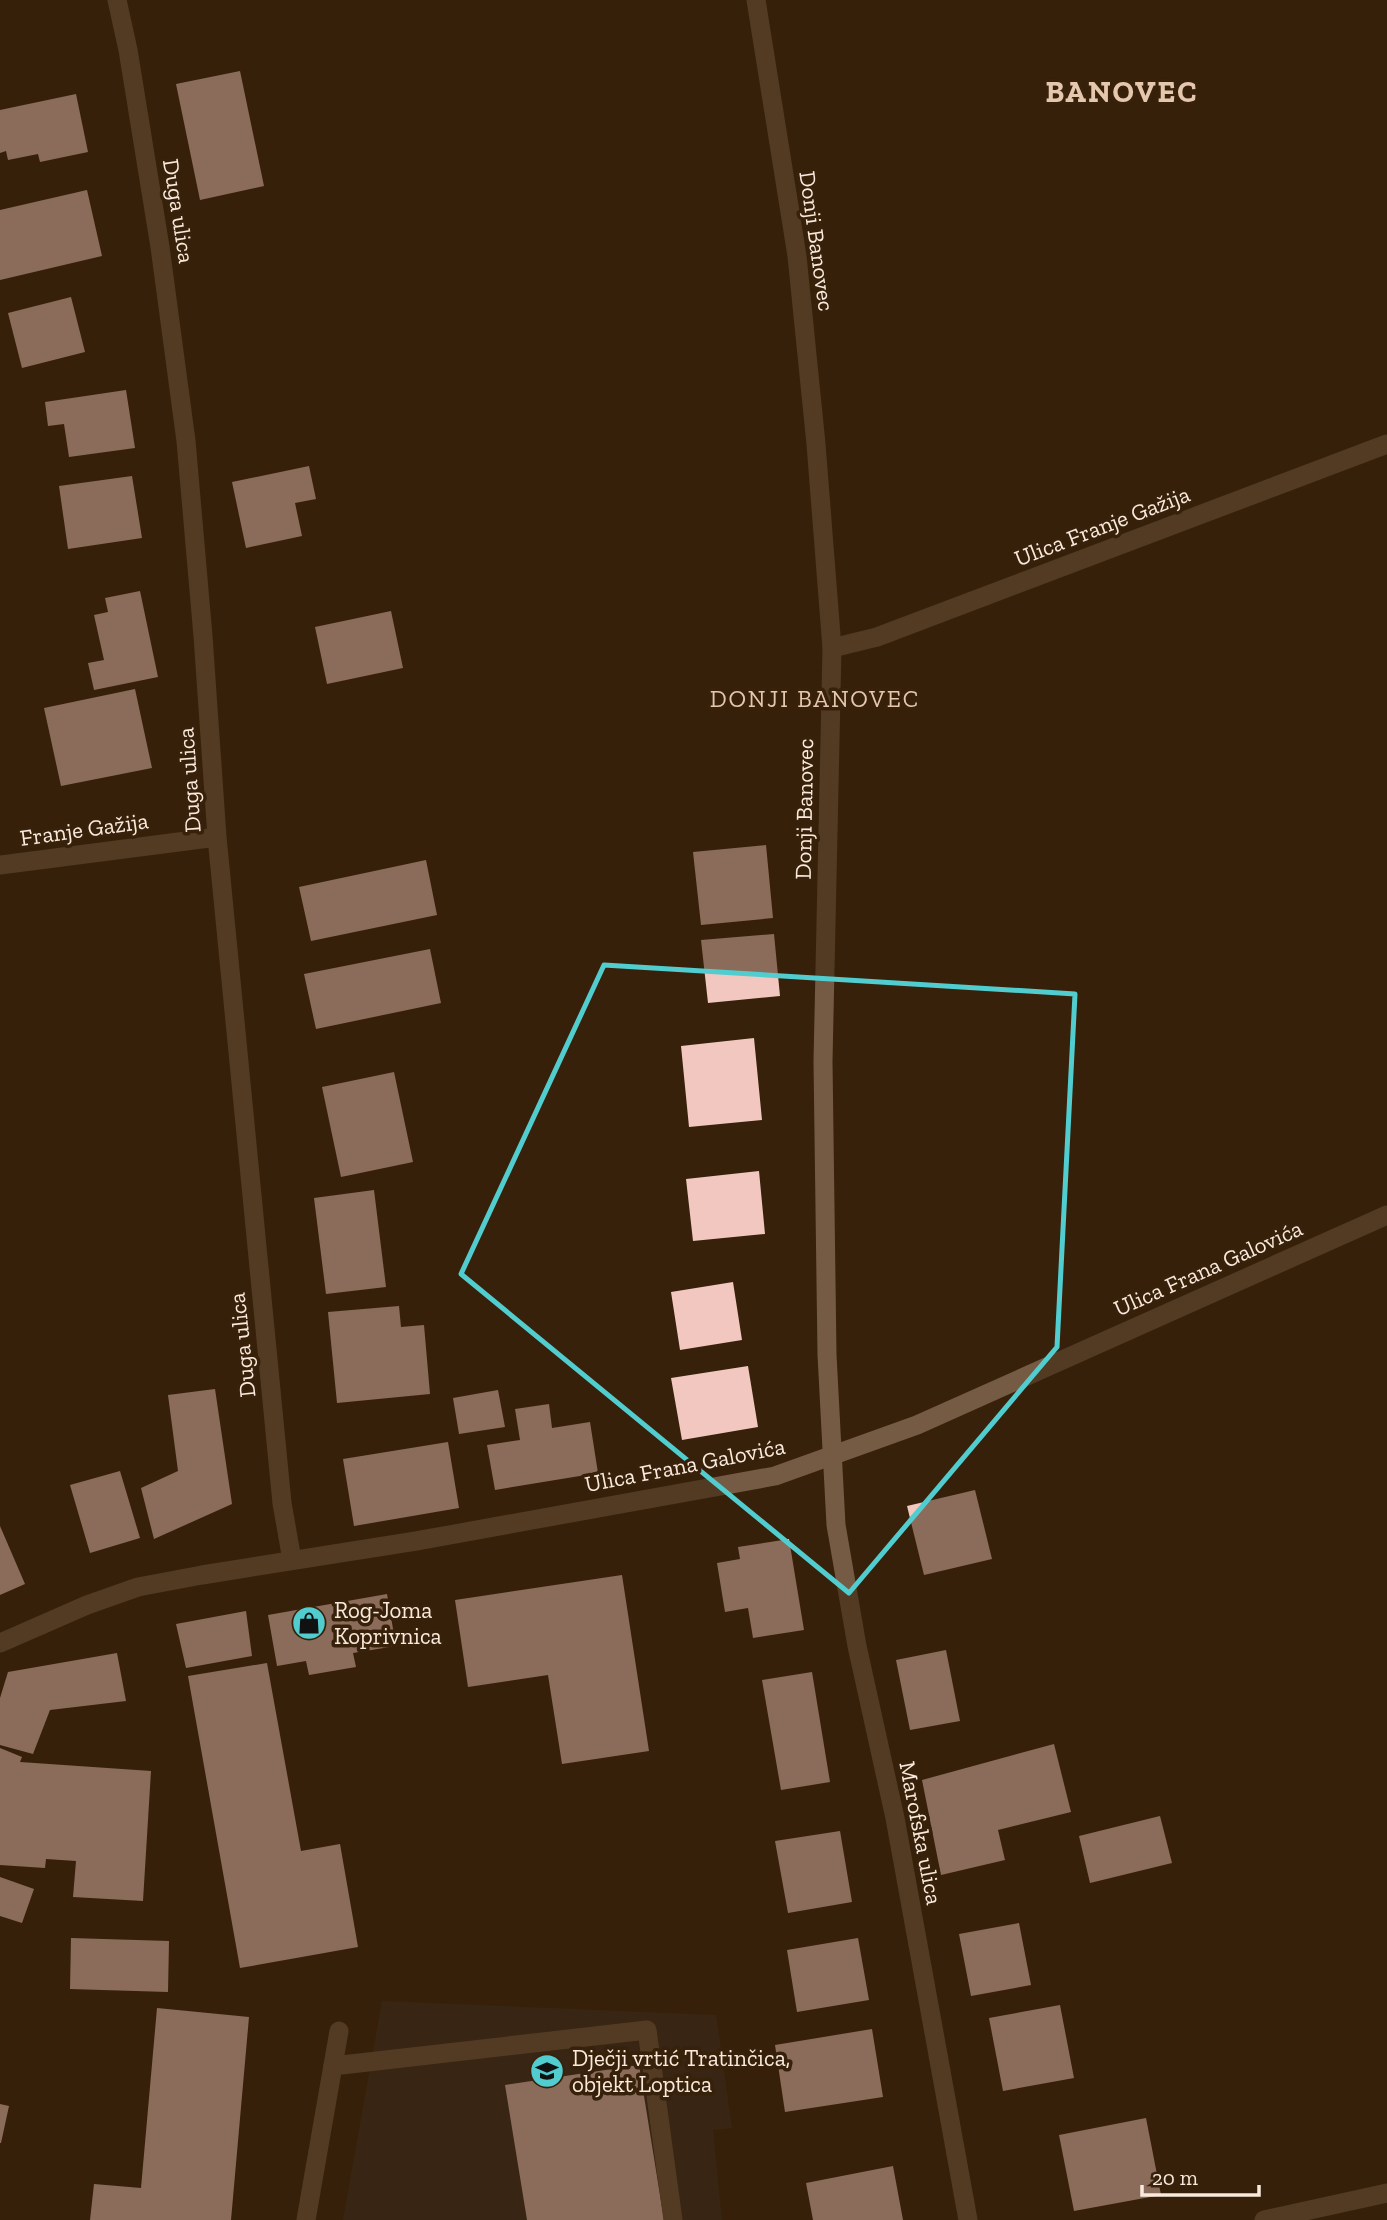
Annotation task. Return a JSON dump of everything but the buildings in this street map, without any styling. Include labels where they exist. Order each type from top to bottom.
[{"type":"street","name":"Duga ulica","points":[[117,0],[128,50],[160,247],[186,441],[217,837],[282,1503],[292,1560]]},
{"type":"street","name":"Donji Banovec","points":[[756,0],[797,257],[816,444],[832,648],[823,1061],[827,1341],[832,1456]]},
{"type":"street","name":"Ulica Franje Gažija","points":[[832,648],[877,637],[1387,444]]},
{"type":"street","name":"Franje Gažija","points":[[0,865],[217,837]]},
{"type":"street","name":"Ulica Frana Galovića","points":[[0,1643],[87,1605],[138,1587],[416,1541],[775,1476],[932,1418],[1387,1215]]},
{"type":"street","name":"Marofska ulica","points":[[832,1456],[836,1525],[857,1646],[895,1818],[968,2220]]},
{"type":"street","points":[[333,2066],[647,2030],[673,2220]]},
{"type":"street","points":[[306,2220],[339,2031]]},
{"type":"street","points":[[1264,2220],[1387,2193]]},
{"type":"highlighted area","points":[[604,965],[1075,994],[1057,1347],[849,1593],[461,1274]]},
{"type":"shaded area","name":"Dječji vrtić Tratinčica, objekt Loptica","points":[[382,2001],[716,2015],[732,2128],[713,2130],[722,2220],[343,2220]]},
{"type":"place","name":"Rog-Joma Koprivnica","points":[[309,1623]]},
{"type":"place","name":"Dječji vrtić Tratinčica, objekt Loptica","points":[[547,2071]]},
{"type":"district","name":"BANOVEC","points":[[1122,92]]},
{"type":"district","name":"DONJI BANOVEC","points":[[815,699]]}]
